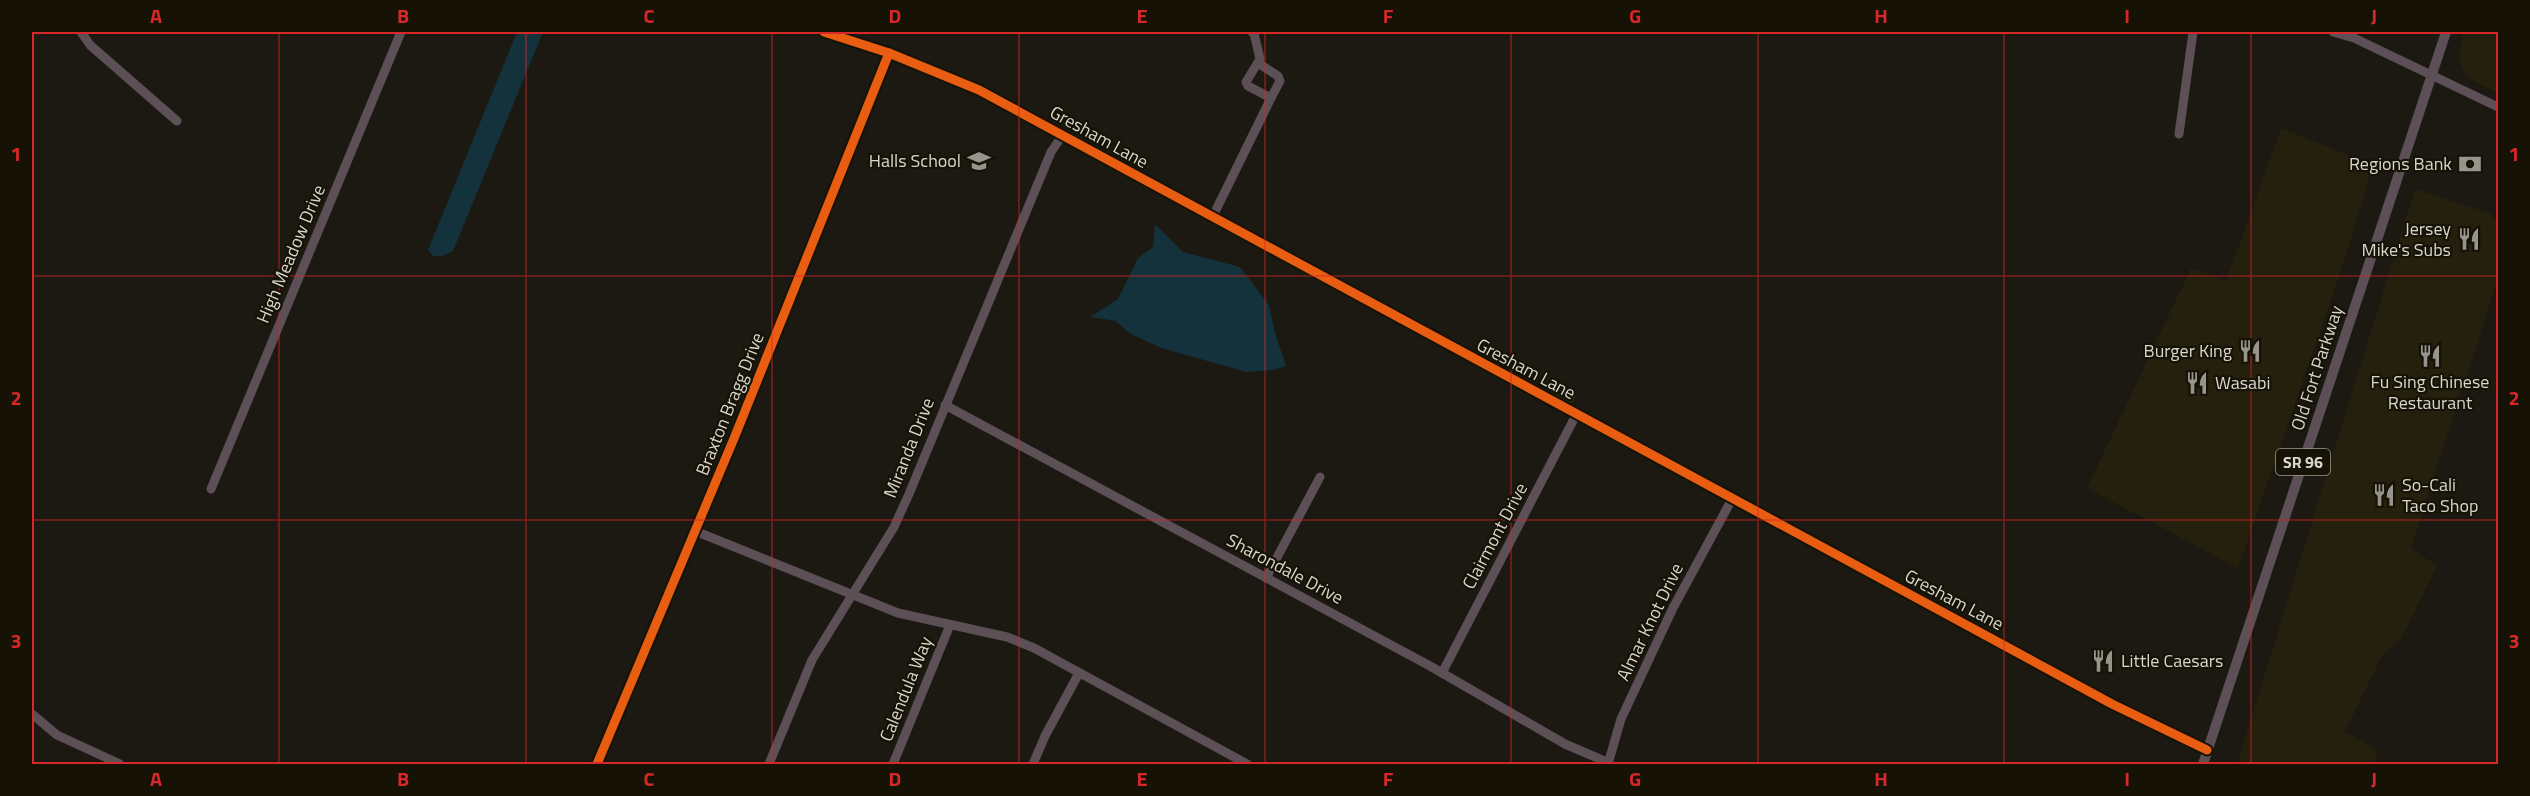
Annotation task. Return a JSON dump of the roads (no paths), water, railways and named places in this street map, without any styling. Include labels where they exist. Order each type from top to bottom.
[{"type":"main road","name":"Old Fort Parkway","points":[[2207,750],[2446,32]]},
{"type":"main road","name":"SR 96","points":[[2202,765],[2207,750]]},
{"type":"street","points":[[81,32],[90,45],[177,121]]},
{"type":"street","name":"High Meadow Drive","points":[[211,489],[401,32]]},
{"type":"street","name":"Gresham Lane","points":[[824,32],[889,53],[979,90],[2105,701],[2207,750]]},
{"type":"street","points":[[1254,32],[1260,58],[1246,82],[1248,86],[1271,98]]},
{"type":"street","points":[[2179,134],[2193,32]]},
{"type":"street","points":[[2333,32],[2354,38],[2499,107]]},
{"type":"street","name":"Braxton Bragg Drive","points":[[597,765],[695,531],[889,53]]},
{"type":"street","points":[[1212,218],[1280,81],[1278,76],[1258,63]]},
{"type":"street","name":"Miranda Drive","points":[[769,765],[812,660],[894,527],[1050,152],[1062,136]]},
{"type":"street","name":"Sharondale Drive","points":[[945,405],[1442,673],[1565,744],[1609,764]]},
{"type":"street","name":"Clairmont Drive","points":[[1442,673],[1576,415]]},
{"type":"street","points":[[1266,578],[1320,477]]},
{"type":"street","name":"Almar Knot Drive","points":[[1609,764],[1621,719],[1673,608],[1732,499]]},
{"type":"street","points":[[695,531],[898,612],[1007,637],[1034,648],[1247,765]]},
{"type":"street","name":"Calendula Way","points":[[893,765],[950,625]]},
{"type":"street","points":[[1033,765],[1045,736],[1079,673]]},
{"type":"street","points":[[32,714],[57,735],[120,765]]},
{"type":"water","points":[[517,32],[543,32],[453,251],[442,256],[433,256],[428,250]]},
{"type":"water","points":[[1155,224],[1183,252],[1240,267],[1269,305],[1286,366],[1273,370],[1247,372],[1161,348],[1129,333],[1116,321],[1090,317],[1118,299],[1138,258],[1153,247]]},
{"type":"place","name":"Halls School","points":[[979,161]]},
{"type":"place","name":"Regions Bank","points":[[2470,164]]},
{"type":"place","name":"Jersey Mike's Subs","points":[[2469,239]]},
{"type":"place","name":"Burger King","points":[[2250,351]]},
{"type":"place","name":"Fu Sing Chinese Restaurant","points":[[2430,356]]},
{"type":"place","name":"Wasabi","points":[[2197,383]]},
{"type":"place","name":"So-Cali Taco Shop","points":[[2384,495]]},
{"type":"place","name":"Little Caesars","points":[[2103,661]]}]
